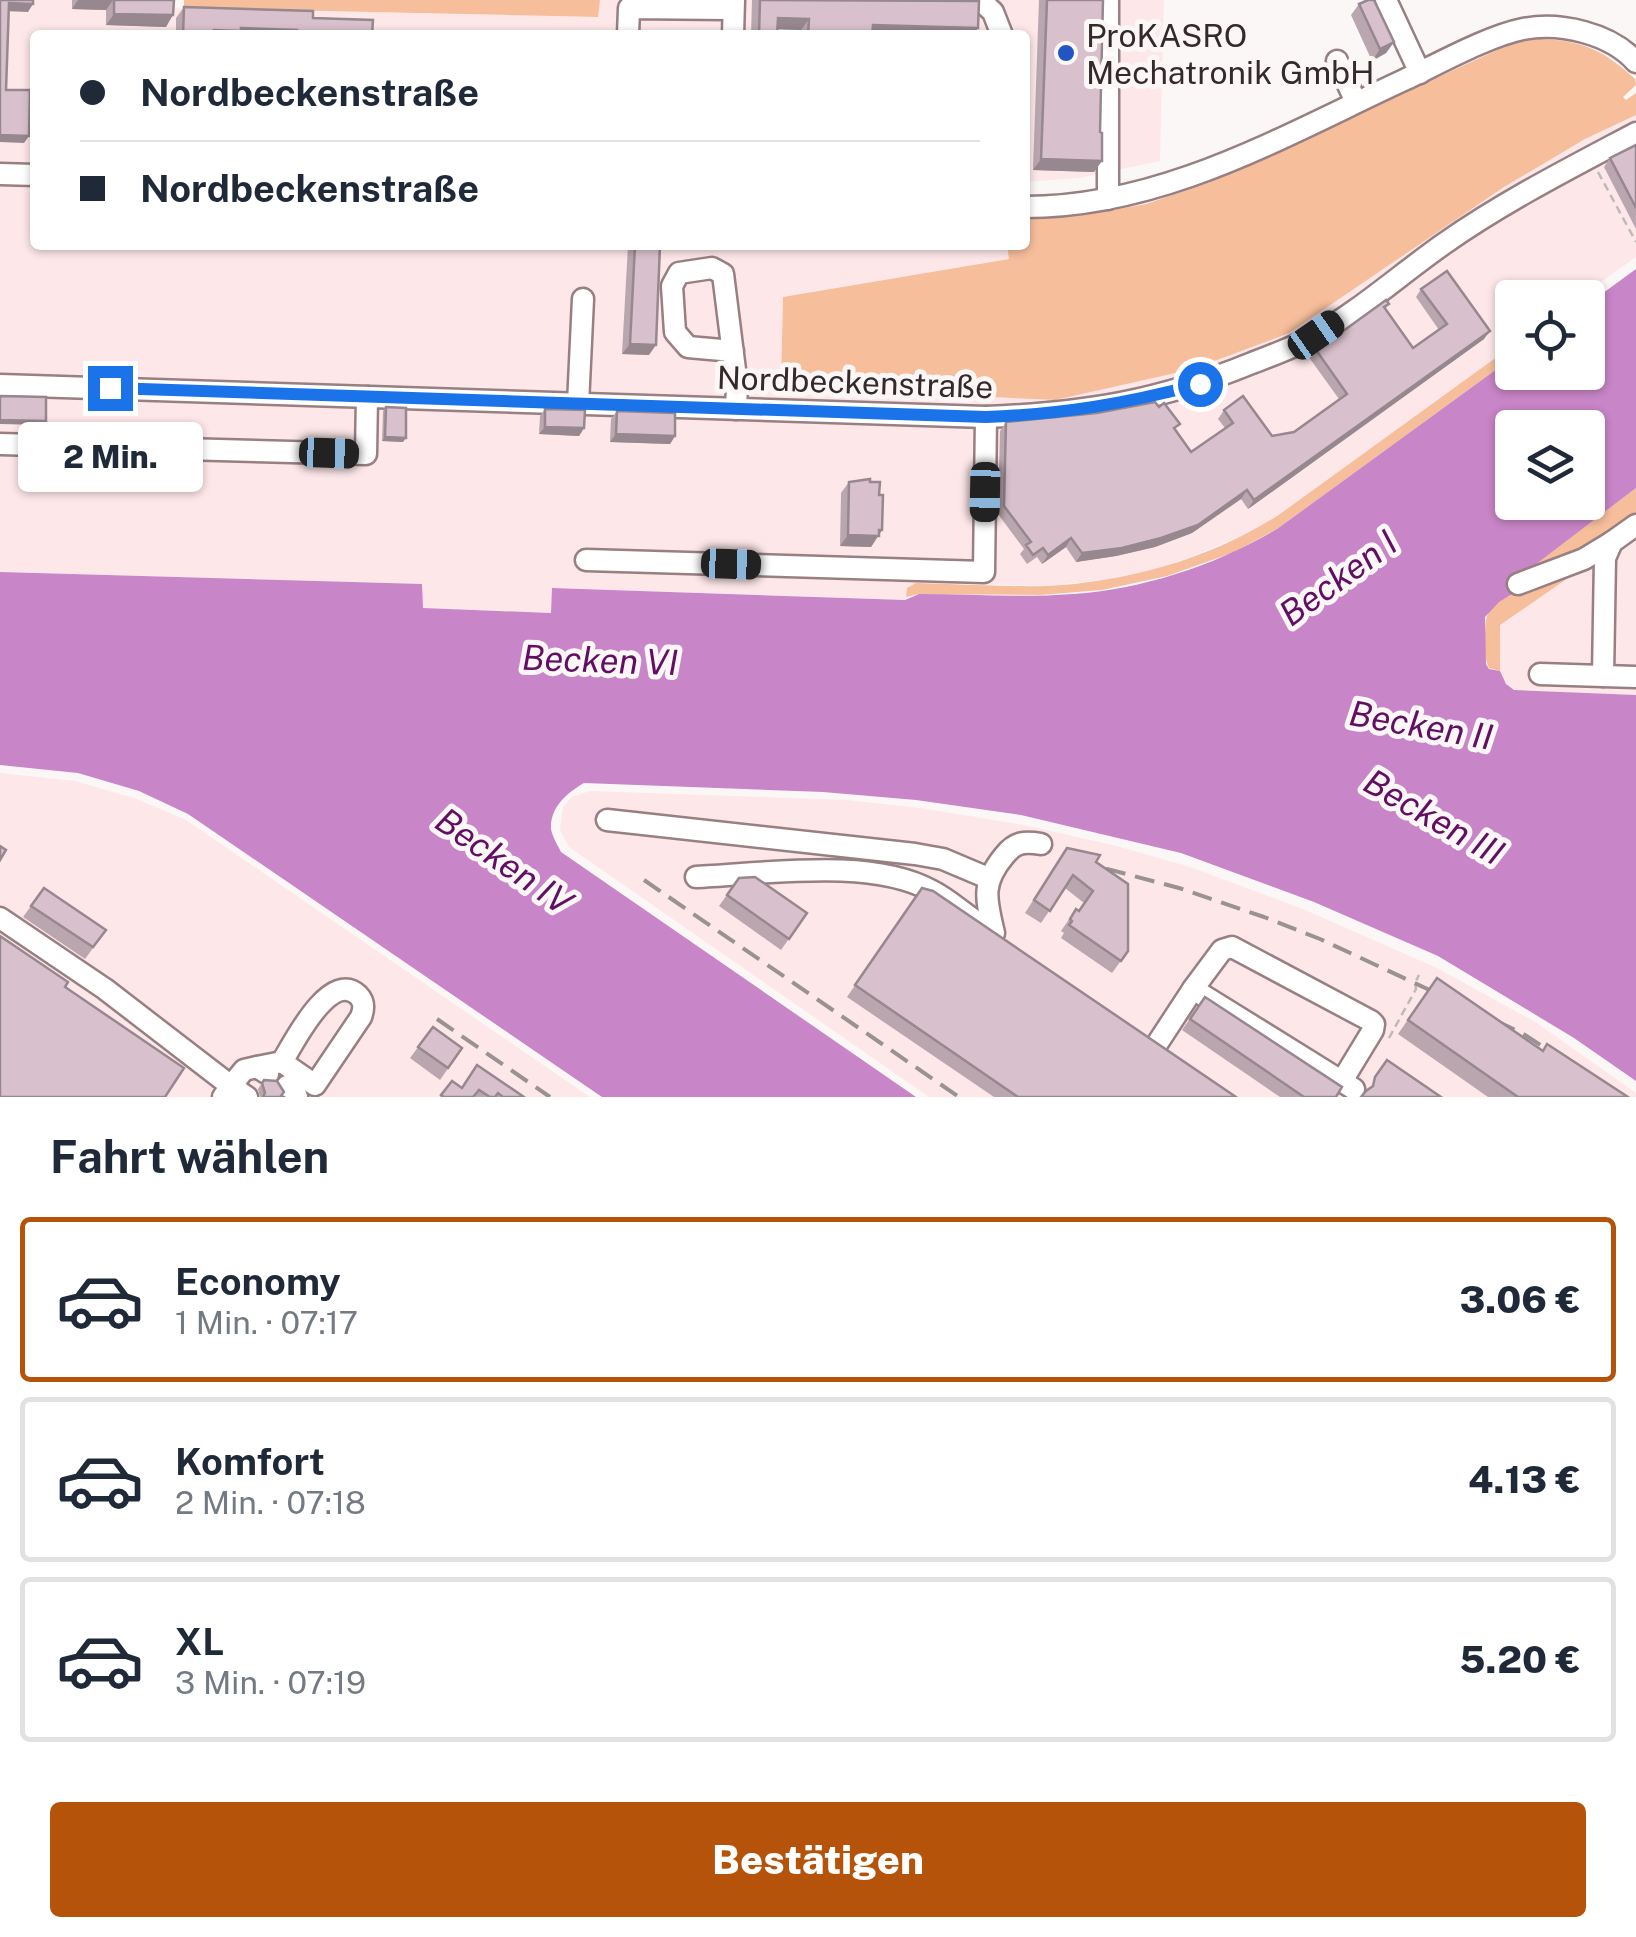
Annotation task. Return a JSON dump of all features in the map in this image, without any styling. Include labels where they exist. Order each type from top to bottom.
[{"type":"street","points":[[980,0],[993,12],[1001,30]]},
{"type":"street","points":[[1003,30],[1004,0]]},
{"type":"street","points":[[1108,0],[1108,199]]},
{"type":"street","points":[[1386,0],[1420,73]]},
{"type":"street","points":[[628,30],[629,8],[729,14]]},
{"type":"street","points":[[1030,206],[1083,204],[1187,179],[1515,31],[1540,27],[1590,34],[1635,58]]},
{"type":"street","points":[[1336,61],[1356,102]]},
{"type":"street","name":"Nordbeckenstraße","points":[[0,385],[367,401],[986,417],[1051,414],[1134,402],[1200,384],[1316,335],[1447,242],[1636,133]]},
{"type":"street","points":[[0,174],[30,175]]},
{"type":"street","points":[[578,404],[582,299]]},
{"type":"street","points":[[733,351],[738,386],[736,409]]},
{"type":"street","points":[[0,444],[366,454],[367,401]]},
{"type":"street","points":[[586,560],[984,572],[986,417]]},
{"type":"street","points":[[1518,584],[1584,558],[1636,525]]},
{"type":"street","points":[[1603,676],[1606,558],[1612,542]]},
{"type":"street","points":[[1540,674],[1636,677]]},
{"type":"street","points":[[607,820],[915,854],[942,859],[988,878]]},
{"type":"street","points":[[696,877],[876,872],[931,890],[1002,939],[987,898],[988,878],[1013,846],[1022,842],[1041,844]]},
{"type":"street","points":[[0,918],[105,989],[252,1079],[295,1093],[361,1017],[362,998],[344,990],[331,994],[252,1079]]},
{"type":"street","points":[[1157,1044],[1193,990],[1222,950],[1232,946],[1370,1020],[1374,1027],[1373,1048],[1348,1085],[1193,990]]},
{"type":"path","points":[[1590,158],[1636,242]]},
{"type":"path","points":[[1373,1048],[1416,989],[1419,974]]},
{"type":"shaded area","points":[[0,0],[174,0],[175,8],[597,17],[600,0],[1164,0],[1160,161],[1079,178],[1030,182],[1030,30],[30,30],[30,250],[1008,250],[1010,259],[783,297],[782,387],[1055,400],[1289,333],[1504,187],[1585,139],[1636,115],[1636,257],[1604,280],[1495,280],[1495,358],[1255,530],[1159,569],[1121,578],[1046,586],[916,583],[907,588],[906,600],[553,588],[552,613],[422,608],[422,584],[0,572]]},
{"type":"shaded area","points":[[184,0],[600,0],[598,17],[184,8]]},
{"type":"shaded area","points":[[1539,39],[1567,42],[1602,54],[1635,79],[1636,85],[1623,97],[1626,100],[1636,93],[1636,115],[1585,139],[1504,187],[1289,333],[1193,369],[1055,400],[781,387],[783,297],[1009,259],[1008,250],[1030,250],[1030,217],[1102,212],[1146,204],[1213,181],[1510,44]]},
{"type":"shaded area","points":[[1495,358],[1495,370],[1277,529],[1232,553],[1167,576],[1102,590],[906,597],[907,588],[916,583],[1078,584],[1139,573],[1198,555],[1280,514]]},
{"type":"shaded area","points":[[1636,488],[1636,516],[1591,562],[1500,625],[1500,671],[1489,668],[1485,631],[1490,609],[1519,589],[1514,580],[1594,520],[1605,520],[1605,511]]},
{"type":"shaded area","points":[[1636,516],[1636,695],[1510,688],[1500,671],[1499,625]]},
{"type":"shaded area","points":[[0,773],[75,781],[137,799],[186,820],[590,1097],[0,1097]]},
{"type":"shaded area","points":[[590,791],[847,800],[920,808],[1024,825],[1190,867],[1303,909],[1437,968],[1537,1023],[1636,1093],[1636,1097],[929,1097],[569,847],[560,830],[563,807],[572,797]]},
{"type":"water","points":[[1636,269],[1636,488],[1605,512],[1605,410],[1495,410],[1495,520],[1594,520],[1515,580],[1520,589],[1485,617],[1486,664],[1489,669],[1500,671],[1514,690],[1636,695],[1636,1081],[1574,1038],[1438,956],[1314,902],[1181,853],[1021,815],[916,800],[823,792],[584,783],[566,796],[553,814],[551,829],[561,852],[916,1097],[602,1097],[188,814],[139,791],[78,773],[0,765],[0,572],[422,584],[423,608],[551,613],[552,588],[905,600],[919,594],[1015,596],[1100,591],[1179,573],[1229,554],[1277,529],[1495,370],[1495,390],[1605,390],[1605,292]]},
{"type":"building","points":[[0,0],[33,0],[33,4],[9,3],[6,90],[30,90],[29,136],[0,135]]},
{"type":"building","points":[[114,0],[174,0],[173,15],[114,14]]},
{"type":"building","points":[[760,0],[979,1],[978,28],[873,25],[872,30],[808,30],[809,19],[778,18],[777,30],[759,30]]},
{"type":"building","name":"ProKASRO Mechatronik GmbH","points":[[1047,0],[1103,0],[1102,161],[1041,159]]},
{"type":"building","points":[[1374,0],[1394,42],[1380,49],[1359,4]]},
{"type":"building","points":[[184,7],[313,11],[313,18],[373,20],[372,30],[183,30]]},
{"type":"building","points":[[1636,145],[1636,208],[1610,158]]},
{"type":"building","points":[[635,250],[660,250],[656,345],[630,344]]},
{"type":"building","points":[[1447,271],[1490,331],[1254,500],[1247,490],[1198,525],[1122,548],[1082,553],[1071,538],[1048,555],[1043,548],[1033,555],[1026,545],[1031,542],[1004,506],[1006,422],[1097,413],[1155,402],[1159,407],[1164,403],[1180,424],[1174,428],[1191,452],[1233,423],[1224,410],[1243,396],[1272,436],[1294,432],[1347,394],[1314,347],[1386,300],[1389,304],[1384,307],[1413,348],[1447,324],[1421,289]]},
{"type":"building","points":[[0,396],[46,397],[46,421],[0,420]]},
{"type":"building","points":[[386,407],[406,408],[406,438],[385,437]]},
{"type":"building","points":[[545,409],[585,410],[584,428],[545,427]]},
{"type":"building","points":[[617,411],[675,413],[675,436],[616,434]]},
{"type":"building","points":[[849,482],[880,482],[882,530],[879,536],[848,535]]},
{"type":"building","points":[[1067,848],[1100,855],[1096,862],[1128,884],[1128,951],[1121,961],[1069,925],[1076,909],[1079,911],[1093,891],[1073,875],[1050,911],[1034,900]]},
{"type":"building","points":[[755,877],[807,913],[789,939],[727,895],[739,878]]},
{"type":"building","points":[[44,888],[106,930],[93,947],[31,906]]},
{"type":"building","points":[[922,888],[933,891],[1236,1097],[1018,1097],[855,985]]},
{"type":"building","points":[[0,936],[68,982],[65,987],[184,1068],[165,1097],[0,1097]]},
{"type":"building","points":[[1437,978],[1543,1051],[1547,1044],[1628,1097],[1518,1097],[1408,1020]]},
{"type":"building","points":[[1205,997],[1342,1087],[1336,1097],[1304,1097],[1190,1019]]},
{"type":"building","points":[[433,1027],[462,1048],[448,1068],[418,1047]]},
{"type":"building","points":[[1387,1060],[1441,1097],[1361,1097],[1373,1086]]},
{"type":"building","points":[[477,1065],[524,1097],[503,1097],[498,1093],[490,1097],[479,1090],[473,1097],[441,1095],[452,1081],[462,1088]]},
{"type":"building","points":[[264,1080],[277,1081],[284,1092],[280,1097],[263,1097]]},
{"type":"railway","points":[[1077,861],[1179,888],[1320,939],[1522,1033],[1620,1097]]},
{"type":"railway","points":[[644,880],[959,1097]]},
{"type":"railway","points":[[437,1019],[550,1097]]},
{"type":"place","name":"ProKASRO Mechatronik GmbH","points":[[1066,53]]},
{"type":"route","points":[[110,388],[986,417],[1093,409],[1200,384]]},
{"type":"water label","name":"Becken I","points":[[1338,578]]},
{"type":"water label","name":"Becken VI","points":[[600,660]]},
{"type":"water label","name":"Becken II","points":[[1421,725]]},
{"type":"water label","name":"Becken III","points":[[1434,817]]},
{"type":"water label","name":"Becken IV","points":[[504,861]]}]
